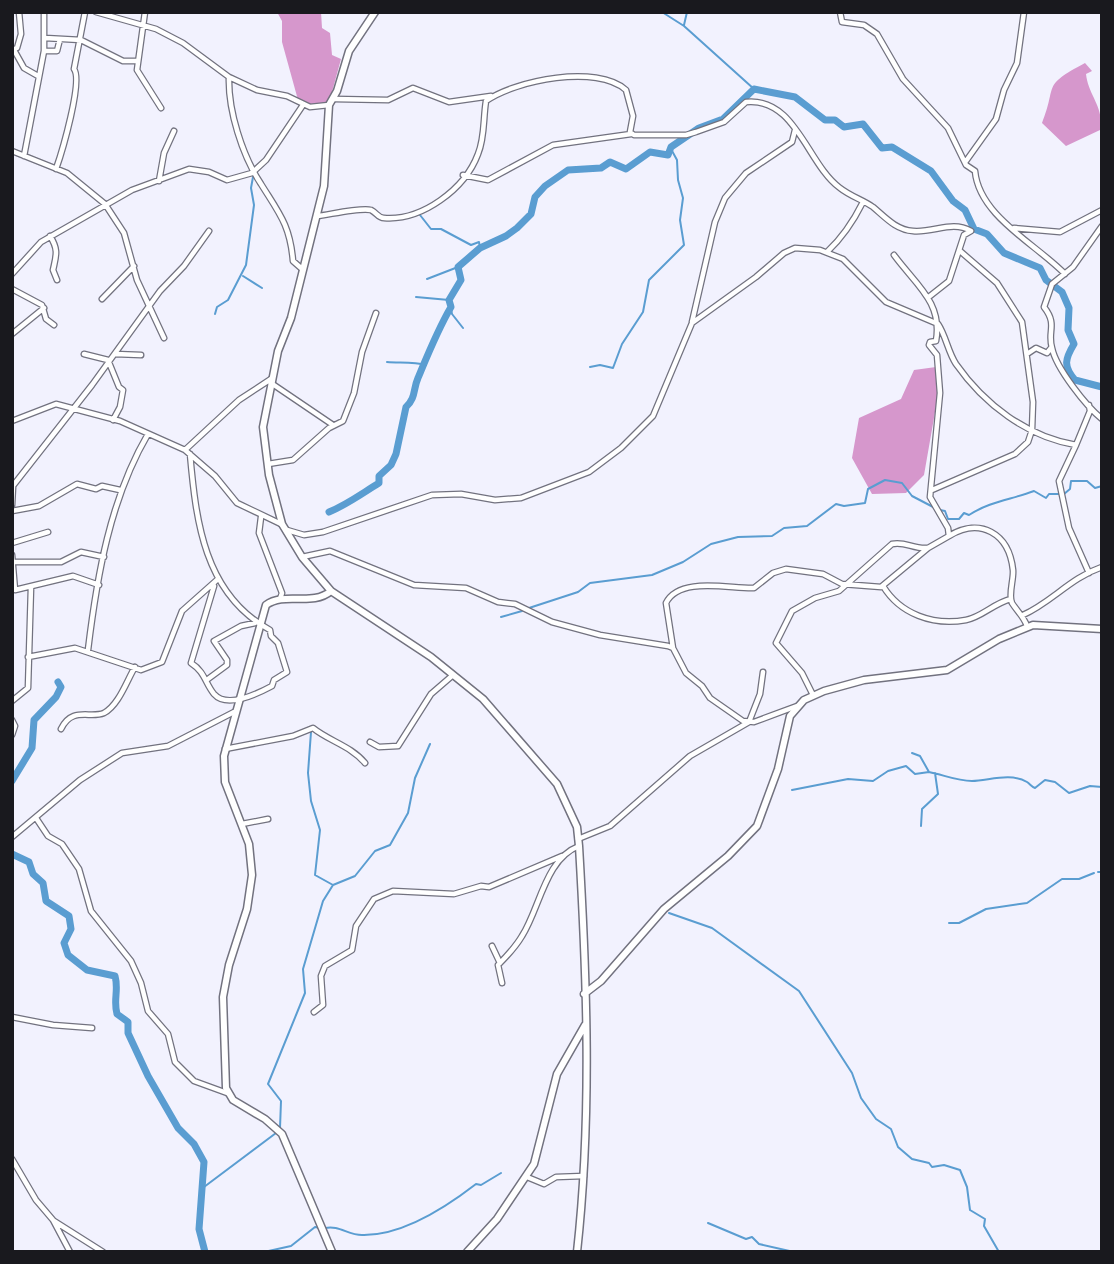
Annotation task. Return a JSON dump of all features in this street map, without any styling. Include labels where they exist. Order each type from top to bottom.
[{"type":"street","points":[[19,12],[21,34],[13,50],[24,68],[38,76]]},
{"type":"street","points":[[24,156],[44,51],[44,12]]},
{"type":"street","points":[[56,169],[71,121],[77,74],[74,69],[85,12]]},
{"type":"street","points":[[96,12],[144,23],[183,43],[229,77],[257,90],[293,98],[303,105],[388,100],[413,88],[449,102],[502,93],[560,78],[586,77],[614,83],[622,87],[629,96],[633,116],[631,134]]},
{"type":"street","points":[[145,12],[138,76],[161,108]]},
{"type":"street","points":[[375,12],[367,20],[346,57],[331,102],[327,173],[301,268],[291,318],[271,381],[262,427],[267,465],[284,527],[302,557],[331,592],[380,620],[483,699],[557,784],[573,816],[579,842],[589,1067],[585,1176],[577,1252]]},
{"type":"street","points":[[840,12],[842,22],[864,26],[877,34],[903,79],[948,128],[966,165],[975,171],[976,186],[1012,228],[1065,274]]},
{"type":"street","points":[[966,165],[969,153],[996,119],[1004,90],[1017,63],[1024,12]]},
{"type":"street","points":[[45,38],[81,40],[123,61],[138,61]]},
{"type":"street","points":[[44,51],[57,51],[60,39]]},
{"type":"street","points":[[229,77],[232,115],[254,171],[278,207],[293,241],[293,261],[301,268]]},
{"type":"street","points":[[316,217],[368,210],[382,218],[410,216],[440,202],[478,154],[485,126],[486,101],[502,93]]},
{"type":"street","points":[[463,176],[488,180],[553,145],[631,134],[686,135],[719,125],[748,102],[776,108],[834,183],[885,220],[904,229],[965,228],[971,231],[964,235],[948,281],[930,296]]},
{"type":"street","points":[[12,274],[41,242],[105,204],[189,169],[226,180],[237,179],[254,171],[266,160],[303,105]]},
{"type":"street","points":[[12,421],[51,404],[73,407],[113,420],[185,450],[215,477],[237,503],[261,517],[304,535],[323,532],[438,494],[495,500],[521,498],[589,472],[621,448],[653,416],[692,323],[715,222],[725,198],[746,173],[792,142],[795,130]]},
{"type":"street","points":[[159,182],[164,153],[174,131]]},
{"type":"street","points":[[12,152],[81,182],[105,204],[124,233],[137,280],[164,338]]},
{"type":"street","points":[[827,253],[841,237],[847,223],[854,219],[863,202]]},
{"type":"street","points":[[1012,228],[1060,232],[1102,210]]},
{"type":"street","points":[[1102,226],[1065,274],[1052,284],[1044,299],[1044,307],[1053,321],[1051,348],[1063,376],[1102,419]]},
{"type":"street","points":[[12,505],[13,486],[108,360],[116,354],[150,303],[184,266],[209,231]]},
{"type":"street","points":[[50,236],[56,246],[57,261],[53,270],[57,280]]},
{"type":"street","points":[[692,323],[757,277],[784,253],[800,247],[843,259],[886,302],[938,324]]},
{"type":"street","points":[[931,490],[1016,454],[1028,442],[1032,430],[1022,322],[997,282],[960,251]]},
{"type":"street","points":[[894,256],[930,296],[938,324],[956,363],[992,406],[1051,441],[1076,445]]},
{"type":"street","points":[[102,299],[135,265]]},
{"type":"street","points":[[12,289],[27,295],[44,308],[47,319],[54,325]]},
{"type":"street","points":[[12,334],[44,308]]},
{"type":"street","points":[[267,465],[293,460],[334,425],[343,421],[359,360],[376,313]]},
{"type":"street","points":[[938,324],[936,341],[930,342],[929,345],[937,355],[940,382],[930,498],[948,528],[949,536]]},
{"type":"street","points":[[1027,354],[1036,348],[1047,353],[1051,348]]},
{"type":"street","points":[[84,354],[108,360],[124,392],[113,420]]},
{"type":"street","points":[[116,354],[141,355]]},
{"type":"street","points":[[271,381],[334,425]]},
{"type":"street","points":[[185,450],[239,400],[271,381]]},
{"type":"street","points":[[1089,405],[1076,445],[1059,481],[1069,528],[1089,573]]},
{"type":"street","points":[[88,650],[104,557],[120,490],[148,434]]},
{"type":"street","points":[[190,454],[197,526],[218,579],[257,624],[270,630],[271,636],[278,643],[288,672],[274,680],[272,686],[237,700],[224,700],[215,695],[208,679],[191,660],[218,579]]},
{"type":"street","points":[[12,510],[39,506],[77,484],[96,489],[102,486],[120,490]]},
{"type":"street","points":[[261,517],[259,533],[282,593],[280,599]]},
{"type":"street","points":[[749,722],[709,698],[702,686],[686,673],[673,648],[666,603],[678,590],[721,584],[754,588],[773,573],[786,569],[823,574],[831,580],[848,584],[883,586],[928,548],[963,528],[974,526],[996,537],[1012,563],[1011,599],[1027,626]]},
{"type":"street","points":[[12,543],[48,532]]},
{"type":"street","points":[[813,695],[802,673],[776,643],[792,611],[815,598],[839,591],[892,544],[902,542],[915,549],[928,548]]},
{"type":"street","points":[[302,557],[330,551],[414,585],[471,589],[498,602],[515,604],[552,622],[600,635],[673,648]]},
{"type":"street","points":[[13,562],[61,562],[82,552],[104,557]]},
{"type":"street","points":[[12,555],[13,589],[73,576],[99,585]]},
{"type":"street","points":[[1022,615],[1059,592],[1068,582],[1102,567]]},
{"type":"street","points":[[28,657],[71,648],[88,650],[141,670],[164,660],[182,611],[196,596],[214,586]]},
{"type":"street","points":[[883,586],[899,605],[922,619],[967,620],[993,605],[1011,599]]},
{"type":"street","points":[[12,701],[28,688],[31,587]]},
{"type":"street","points":[[227,1093],[222,1042],[223,997],[229,965],[252,885],[251,853],[225,782],[225,749],[257,624],[266,605],[280,599],[317,598],[331,592]]},
{"type":"street","points":[[208,679],[227,665],[227,660],[214,641],[241,626],[257,624]]},
{"type":"street","points":[[314,1012],[323,1005],[321,976],[325,966],[352,950],[356,926],[374,899],[393,891],[436,894],[489,887],[562,856],[579,842],[610,826],[690,756],[749,722],[797,706],[813,695],[864,680],[947,670],[1027,626],[1040,624],[1102,629]]},
{"type":"street","points":[[61,729],[80,713],[97,714],[108,710],[126,686],[135,667]]},
{"type":"street","points":[[749,722],[760,694],[763,673]]},
{"type":"street","points":[[370,743],[379,747],[398,746],[431,694],[453,674]]},
{"type":"street","points":[[584,994],[601,981],[664,909],[728,856],[757,826],[778,769],[787,725],[797,706]]},
{"type":"street","points":[[12,837],[80,780],[122,752],[168,746],[234,712]]},
{"type":"street","points":[[12,720],[15,724],[12,735]]},
{"type":"street","points":[[225,749],[293,736],[313,728],[325,738],[344,745],[365,763]]},
{"type":"street","points":[[36,818],[48,836],[62,844],[79,869],[90,911],[131,961],[141,983],[148,1011],[168,1034],[175,1062],[194,1081],[227,1093],[238,1105],[265,1119],[282,1134],[332,1252]]},
{"type":"street","points":[[242,824],[268,819]]},
{"type":"street","points":[[502,983],[498,970],[500,963],[521,938],[536,903],[562,856]]},
{"type":"street","points":[[492,946],[500,963]]},
{"type":"street","points":[[12,1017],[52,1026],[92,1028]]},
{"type":"street","points":[[467,1252],[493,1225],[527,1177],[540,1151],[557,1074],[585,1024]]},
{"type":"street","points":[[12,1159],[36,1200],[54,1220],[103,1252]]},
{"type":"street","points":[[527,1177],[544,1184],[556,1177],[585,1176]]},
{"type":"street","points":[[54,1220],[70,1252]]},
{"type":"shaded area","points":[[277,12],[321,12],[322,28],[330,33],[332,55],[341,59],[329,103],[306,105],[298,100],[282,42],[282,21]]},
{"type":"shaded area","points":[[1085,63],[1092,71],[1086,74],[1087,82],[1100,115],[1100,130],[1066,146],[1042,123],[1056,82]]},
{"type":"shaded area","points":[[936,367],[938,395],[924,475],[906,493],[872,494],[852,458],[859,418],[901,399],[914,370]]},
{"type":"waterway","points":[[662,12],[684,26],[754,89]]},
{"type":"waterway","points":[[684,25],[687,12]]},
{"type":"waterway","points":[[329,512],[379,483],[379,476],[391,465],[406,407],[451,307],[449,300],[461,280],[458,267],[480,248],[517,228],[531,214],[535,197],[545,186],[568,170],[601,168],[610,162],[626,169],[650,152],[668,155],[671,147],[699,128],[723,119],[754,89],[795,97],[825,120],[835,120],[844,127],[863,124],[882,148],[892,147],[931,171],[953,201],[965,210],[974,229],[987,234],[1004,253],[1040,268],[1046,280],[1062,292],[1069,308],[1068,330],[1074,344],[1067,358],[1069,371],[1075,380],[1102,387]]},
{"type":"waterway","points":[[590,367],[600,365],[613,368],[622,344],[643,312],[649,280],[684,245],[680,220],[683,198],[678,180],[677,160],[671,149]]},
{"type":"waterway","points":[[215,314],[217,307],[228,300],[246,265],[254,205],[251,188],[253,177]]},
{"type":"waterway","points":[[420,215],[431,229],[441,229],[471,245],[479,242],[480,248]]},
{"type":"waterway","points":[[427,279],[458,267]]},
{"type":"waterway","points":[[243,276],[262,288]]},
{"type":"waterway","points":[[416,297],[449,300],[452,314],[463,328]]},
{"type":"waterway","points":[[387,362],[426,365]]},
{"type":"waterway","points":[[529,608],[578,592],[590,583],[652,575],[683,562],[711,544],[738,537],[772,536],[784,528],[807,526],[836,504],[844,506],[865,503],[868,489],[885,480],[902,483],[912,496],[935,508]]},
{"type":"waterway","points":[[1064,494],[1070,489],[1071,481],[1087,481],[1095,488],[1102,486]]},
{"type":"waterway","points":[[940,510],[945,511],[948,519],[959,519],[964,513],[969,515],[1034,491],[1046,498],[1049,494],[1060,494]]},
{"type":"waterway","points":[[501,617],[522,611]]},
{"type":"waterway","points":[[12,781],[32,748],[34,720],[56,697],[61,687],[58,682]]},
{"type":"waterway","points":[[311,732],[308,773],[311,801],[320,830],[315,875],[333,885]]},
{"type":"waterway","points":[[280,1128],[281,1101],[268,1084],[305,993],[303,969],[323,901],[333,885],[355,876],[375,851],[390,845],[408,813],[415,778],[430,744]]},
{"type":"waterway","points":[[912,753],[920,756],[929,772],[961,780],[1013,778],[1027,782],[1035,788],[1045,780],[1055,782],[1069,793],[1090,786],[1102,787]]},
{"type":"waterway","points":[[792,790],[848,779],[873,781],[888,771],[906,766],[915,774],[929,772]]},
{"type":"waterway","points":[[921,826],[922,809],[938,794],[935,773]]},
{"type":"waterway","points":[[12,854],[29,862],[33,874],[43,883],[46,901],[69,916],[71,929],[64,943],[68,955],[87,970],[115,976],[117,1014],[128,1022],[128,1033],[148,1076],[178,1128],[194,1144],[204,1162],[199,1229],[205,1252]]},
{"type":"waterway","points":[[949,923],[959,923],[986,909],[1027,903],[1062,879],[1079,879],[1094,873]]},
{"type":"waterway","points":[[669,913],[712,928],[799,991],[852,1073],[861,1098],[876,1119],[891,1129],[898,1147],[912,1159],[929,1163],[932,1167],[944,1165],[960,1170],[967,1187],[970,1210],[985,1219],[984,1226],[999,1252]]},
{"type":"waterway","points":[[204,1187],[276,1133]]},
{"type":"waterway","points":[[325,1228],[362,1235],[392,1231],[422,1219],[476,1184],[481,1185],[501,1173]]},
{"type":"waterway","points":[[708,1223],[746,1239],[752,1237],[759,1244],[794,1252]]},
{"type":"waterway","points":[[264,1252],[291,1246],[315,1227],[320,1228]]}]
